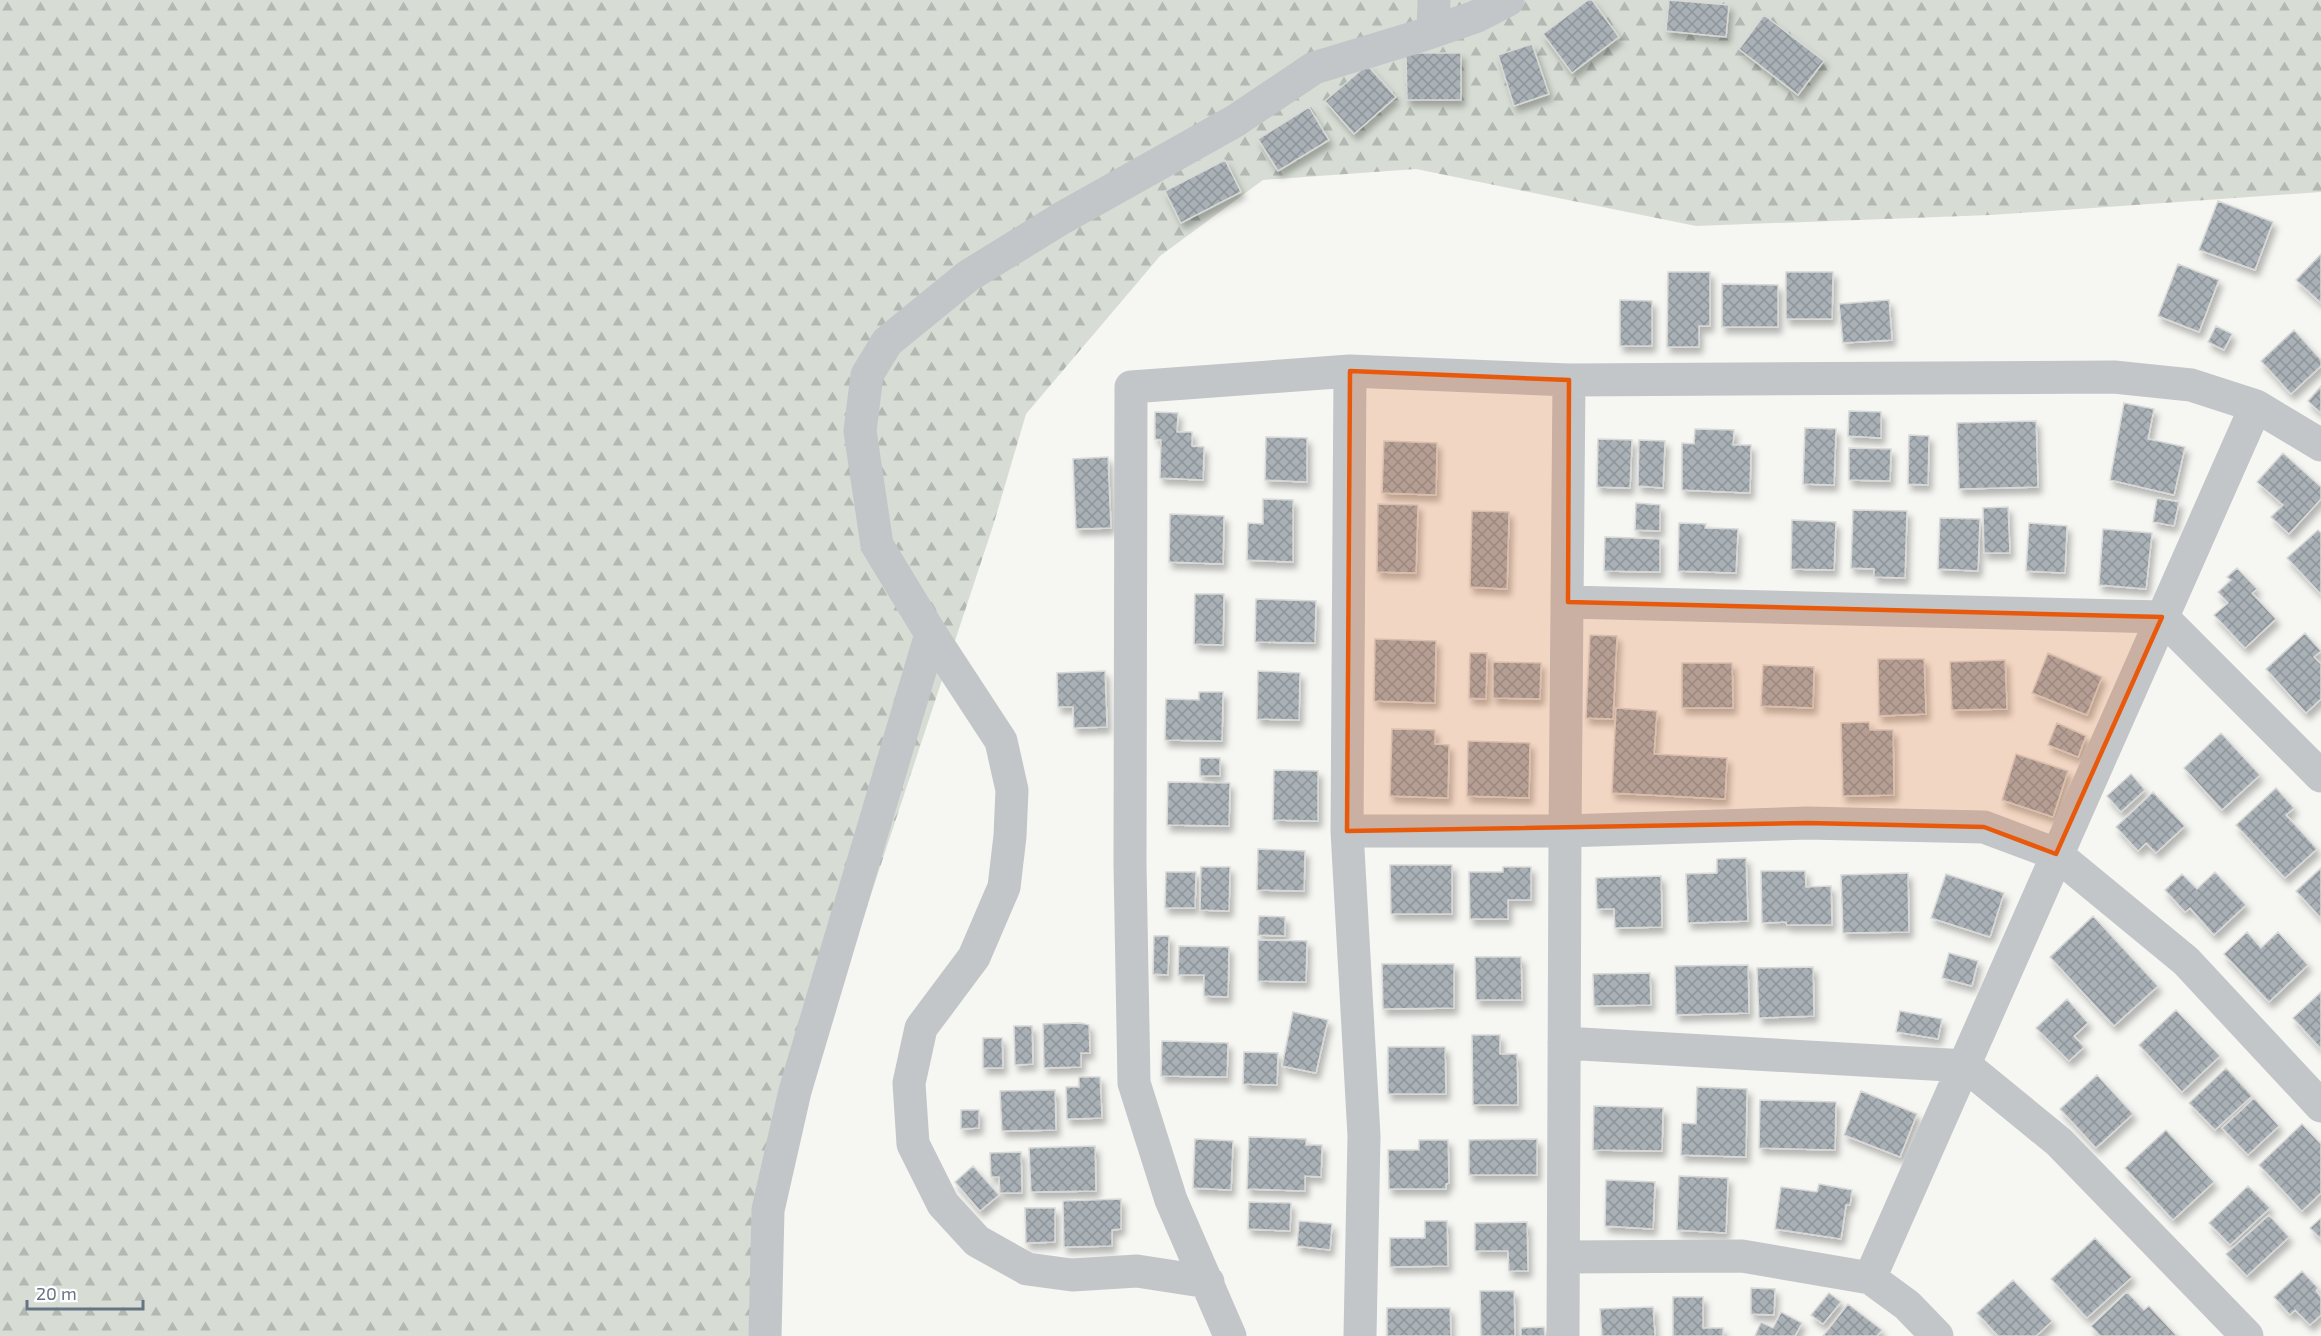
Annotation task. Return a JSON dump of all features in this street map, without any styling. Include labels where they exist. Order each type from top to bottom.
[{"type":"street","points":[[1208,1282],[1137,1271],[1072,1275],[1027,1269],[978,1241],[943,1204],[913,1144],[909,1083],[921,1028],[974,957],[1004,887],[1012,790],[1001,741],[931,634],[877,545],[860,431],[867,375],[887,342],[968,276],[1062,218],[1235,121],[1314,68],[1434,15],[1475,17],[1508,0]]},
{"type":"street","points":[[1350,371],[1347,831],[1364,1136],[1360,1336]]},
{"type":"street","points":[[1230,1336],[1171,1200],[1134,1083],[1130,864],[1131,387],[1350,371],[1569,380],[2114,378],[2191,385],[2256,406],[2321,445]]},
{"type":"street","points":[[1563,1336],[1569,380]]},
{"type":"street","points":[[1870,1278],[1966,1066],[2056,854],[2256,406]]},
{"type":"street","points":[[1568,602],[2162,617],[2321,776]]},
{"type":"street","points":[[765,1336],[768,1210],[795,1091],[931,634]]},
{"type":"street","points":[[1347,831],[1565,831],[1807,823],[1984,827],[2056,854],[2186,961],[2321,1106]]},
{"type":"street","points":[[1564,1043],[1966,1066],[2059,1142],[2247,1336]]},
{"type":"street","points":[[1564,1257],[1742,1256],[1870,1278],[1907,1305],[1937,1336]]},
{"type":"highlighted area","points":[[1350,371],[1569,380],[1568,602],[2162,617],[2056,854],[1984,827],[1807,823],[1347,831]]},
{"type":"green space","points":[[0,0],[2321,0],[2321,192],[1991,215],[1696,226],[1416,169],[1263,180],[1160,256],[1026,414],[993,526],[848,964],[782,1179],[759,1336],[0,1336]]},
{"type":"building","points":[[1588,0],[1592,0],[1619,37],[1572,73],[1543,34]]},
{"type":"building","points":[[1669,0],[1729,5],[1726,37],[1666,31]]},
{"type":"building","points":[[1764,15],[1824,61],[1798,95],[1739,49]]},
{"type":"building","points":[[1532,44],[1549,94],[1514,106],[1498,55]]},
{"type":"building","points":[[1406,53],[1461,53],[1461,100],[1407,100]]},
{"type":"building","points":[[1367,65],[1396,97],[1354,134],[1325,101]]},
{"type":"building","points":[[1309,107],[1329,140],[1278,171],[1258,139]]},
{"type":"building","points":[[1225,160],[1241,192],[1181,223],[1165,191]]},
{"type":"building","points":[[2218,201],[2273,222],[2255,270],[2199,250]]},
{"type":"building","points":[[2321,254],[2321,303],[2296,280]]},
{"type":"building","points":[[2178,264],[2219,280],[2199,332],[2158,316]]},
{"type":"building","points":[[1668,272],[1710,272],[1710,326],[1699,326],[1699,347],[1667,347]]},
{"type":"building","points":[[1786,272],[1833,272],[1832,319],[1786,319]]},
{"type":"building","points":[[1722,284],[1778,285],[1778,327],[1722,327]]},
{"type":"building","points":[[1620,300],[1652,301],[1652,346],[1620,346]]},
{"type":"building","points":[[1889,300],[1892,340],[1843,343],[1839,304]]},
{"type":"building","points":[[2216,326],[2232,334],[2224,350],[2208,342]]},
{"type":"building","points":[[2294,330],[2321,360],[2321,366],[2291,394],[2261,361]]},
{"type":"building","points":[[2321,386],[2321,413],[2308,401]]},
{"type":"building","points":[[2124,403],[2154,409],[2148,439],[2185,447],[2174,495],[2110,480]]},
{"type":"building","points":[[1849,411],[1881,412],[1881,438],[1848,436]]},
{"type":"building","points":[[1155,412],[1178,413],[1177,432],[1192,432],[1192,446],[1204,447],[1203,480],[1160,478],[1161,440],[1155,439]]},
{"type":"building","points":[[2036,421],[2038,487],[1959,489],[1957,423]]},
{"type":"building","points":[[1805,428],[1836,429],[1834,485],[1803,484]]},
{"type":"building","points":[[1695,429],[1734,430],[1733,445],[1751,445],[1750,493],[1682,490],[1682,443],[1694,444]]},
{"type":"building","points":[[1909,435],[1929,436],[1928,485],[1908,484]]},
{"type":"building","points":[[1266,437],[1307,438],[1307,482],[1265,480]]},
{"type":"building","points":[[1598,439],[1632,440],[1630,488],[1597,487]]},
{"type":"building","points":[[1639,440],[1665,441],[1663,488],[1638,486]]},
{"type":"building","points":[[1384,441],[1437,443],[1436,495],[1382,493]]},
{"type":"building","points":[[1849,448],[1891,449],[1890,481],[1849,480]]},
{"type":"building","points":[[2283,453],[2321,487],[2321,499],[2289,534],[2271,517],[2283,505],[2257,482]]},
{"type":"building","points":[[1108,457],[1111,528],[1076,529],[1073,459]]},
{"type":"building","points":[[2157,498],[2179,502],[2174,526],[2153,522]]},
{"type":"building","points":[[1263,499],[1293,500],[1293,562],[1247,560],[1248,523],[1263,524]]},
{"type":"building","points":[[1636,503],[1660,505],[1660,531],[1635,530]]},
{"type":"building","points":[[1378,504],[1418,505],[1416,573],[1377,572]]},
{"type":"building","points":[[2008,507],[2010,553],[1984,553],[1983,508]]},
{"type":"building","points":[[1853,510],[1907,511],[1905,578],[1874,577],[1874,569],[1851,568]]},
{"type":"building","points":[[1472,511],[1509,512],[1507,589],[1470,587]]},
{"type":"building","points":[[1170,514],[1224,516],[1223,564],[1169,562]]},
{"type":"building","points":[[1940,518],[1980,519],[1978,571],[1938,569]]},
{"type":"building","points":[[1792,520],[1836,522],[1834,570],[1791,569]]},
{"type":"building","points":[[1679,523],[1706,524],[1705,528],[1738,529],[1736,573],[1678,571]]},
{"type":"building","points":[[2029,523],[2067,526],[2065,573],[2026,571]]},
{"type":"building","points":[[2103,529],[2152,533],[2146,589],[2099,585]]},
{"type":"building","points":[[2318,530],[2321,533],[2321,594],[2287,558]]},
{"type":"building","points":[[1605,537],[1660,539],[1660,572],[1604,571]]},
{"type":"building","points":[[2237,568],[2257,589],[2252,593],[2276,619],[2245,648],[2214,615],[2228,603],[2218,592],[2231,580],[2227,577]]},
{"type":"building","points":[[1195,594],[1224,594],[1223,645],[1194,644]]},
{"type":"building","points":[[1256,599],[1316,601],[1315,643],[1255,642]]},
{"type":"building","points":[[2305,633],[2321,651],[2314,657],[2321,664],[2321,699],[2306,713],[2266,669]]},
{"type":"building","points":[[1590,635],[1617,636],[1613,719],[1586,718]]},
{"type":"building","points":[[1375,639],[1436,641],[1435,703],[1374,701]]},
{"type":"building","points":[[1470,653],[1487,653],[1486,699],[1469,698]]},
{"type":"building","points":[[2048,653],[2102,677],[2087,715],[2032,693]]},
{"type":"building","points":[[1878,659],[1924,659],[1926,714],[1879,716]]},
{"type":"building","points":[[2005,660],[2007,709],[1952,710],[1950,662]]},
{"type":"building","points":[[1493,662],[1541,663],[1540,699],[1493,698]]},
{"type":"building","points":[[1682,663],[1732,663],[1733,708],[1682,708]]},
{"type":"building","points":[[1763,665],[1814,667],[1813,708],[1761,706]]},
{"type":"building","points":[[1105,671],[1107,727],[1074,728],[1073,707],[1058,707],[1057,673]]},
{"type":"building","points":[[1258,671],[1300,673],[1299,720],[1257,719]]},
{"type":"building","points":[[1199,692],[1223,692],[1222,741],[1165,740],[1166,699],[1199,700]]},
{"type":"building","points":[[1616,708],[1657,711],[1654,754],[1727,758],[1725,799],[1612,793]]},
{"type":"building","points":[[1869,722],[1870,730],[1893,730],[1894,795],[1843,796],[1841,723]]},
{"type":"building","points":[[2057,723],[2086,736],[2078,757],[2048,745]]},
{"type":"building","points":[[1392,729],[1435,730],[1435,744],[1449,745],[1448,798],[1390,796]]},
{"type":"building","points":[[2221,733],[2260,775],[2222,810],[2184,768]]},
{"type":"building","points":[[1468,741],[1530,743],[1529,798],[1467,796]]},
{"type":"building","points":[[2016,754],[2068,771],[2053,817],[2002,800]]},
{"type":"building","points":[[1200,758],[1220,758],[1220,776],[1200,776]]},
{"type":"building","points":[[1274,770],[1318,771],[1318,821],[1273,820]]},
{"type":"building","points":[[2131,774],[2145,790],[2121,812],[2107,796]]},
{"type":"building","points":[[1168,782],[1230,783],[1229,826],[1167,825]]},
{"type":"building","points":[[2276,788],[2294,808],[2286,815],[2317,849],[2285,878],[2236,825]]},
{"type":"building","points":[[2153,792],[2185,826],[2156,853],[2146,843],[2138,851],[2116,827]]},
{"type":"building","points":[[1258,849],[1305,851],[1304,891],[1257,890]]},
{"type":"building","points":[[1746,858],[1748,921],[1688,923],[1686,874],[1717,873],[1717,859]]},
{"type":"building","points":[[1390,865],[1452,865],[1452,914],[1391,914]]},
{"type":"building","points":[[1201,867],[1230,867],[1229,911],[1200,910]]},
{"type":"building","points":[[1503,867],[1531,867],[1531,900],[1508,900],[1508,919],[1470,919],[1469,872],[1503,872]]},
{"type":"building","points":[[2321,868],[2321,918],[2296,891]]},
{"type":"building","points":[[1761,871],[1805,871],[1806,887],[1831,886],[1832,925],[1762,923]]},
{"type":"building","points":[[1166,872],[1196,872],[1195,908],[1165,908]]},
{"type":"building","points":[[2215,872],[2246,905],[2214,935],[2190,908],[2185,912],[2165,890],[2182,874],[2197,889]]},
{"type":"building","points":[[1908,873],[1909,932],[1843,933],[1841,875]]},
{"type":"building","points":[[1946,874],[2004,893],[1990,937],[1931,918]]},
{"type":"building","points":[[1661,876],[1662,927],[1615,928],[1614,909],[1597,909],[1596,878]]},
{"type":"building","points":[[1259,916],[1285,917],[1285,936],[1258,935]]},
{"type":"building","points":[[2093,916],[2158,986],[2114,1026],[2050,957]]},
{"type":"building","points":[[2247,932],[2261,948],[2278,932],[2308,965],[2269,1002],[2224,954]]},
{"type":"building","points":[[1154,936],[1169,936],[1168,975],[1153,974]]},
{"type":"building","points":[[1258,940],[1307,941],[1306,982],[1258,981]]},
{"type":"building","points":[[1179,946],[1229,947],[1228,997],[1204,996],[1204,975],[1178,975]]},
{"type":"building","points":[[1949,953],[1978,961],[1972,986],[1942,978]]},
{"type":"building","points":[[1475,957],[1521,957],[1522,1000],[1476,1000]]},
{"type":"building","points":[[1382,964],[1454,964],[1454,1008],[1383,1009]]},
{"type":"building","points":[[1748,965],[1749,1013],[1676,1015],[1675,966]]},
{"type":"building","points":[[1813,967],[1814,1016],[1759,1018],[1757,968]]},
{"type":"building","points":[[1650,973],[1651,1005],[1594,1006],[1593,974]]},
{"type":"building","points":[[2321,992],[2321,1049],[2293,1018]]},
{"type":"building","points":[[2067,999],[2088,1023],[2074,1036],[2084,1047],[2069,1061],[2036,1028]]},
{"type":"building","points":[[2176,1010],[2220,1056],[2182,1092],[2139,1045]]},
{"type":"building","points":[[1900,1011],[1942,1019],[1938,1039],[1896,1032]]},
{"type":"building","points":[[1293,1012],[1328,1020],[1316,1073],[1282,1066]]},
{"type":"building","points":[[1080,1023],[1089,1025],[1090,1053],[1081,1053],[1081,1067],[1044,1068],[1043,1024]]},
{"type":"building","points":[[1014,1026],[1032,1026],[1033,1064],[1015,1065]]},
{"type":"building","points":[[1472,1035],[1500,1035],[1500,1054],[1517,1054],[1518,1105],[1473,1105]]},
{"type":"building","points":[[983,1038],[1002,1038],[1003,1068],[983,1068]]},
{"type":"building","points":[[1162,1041],[1228,1043],[1227,1077],[1161,1076]]},
{"type":"building","points":[[1388,1047],[1445,1047],[1446,1094],[1388,1094]]},
{"type":"building","points":[[1244,1052],[1278,1053],[1277,1085],[1243,1084]]},
{"type":"building","points":[[2226,1068],[2252,1096],[2215,1130],[2189,1103]]},
{"type":"building","points":[[2097,1075],[2133,1114],[2096,1148],[2060,1109]]},
{"type":"building","points":[[1079,1077],[1100,1077],[1102,1118],[1067,1119],[1066,1087],[1079,1087]]},
{"type":"building","points":[[1697,1087],[1747,1089],[1746,1157],[1681,1155],[1682,1123],[1696,1124]]},
{"type":"building","points":[[1055,1090],[1056,1130],[1002,1131],[1000,1091]]},
{"type":"building","points":[[1861,1091],[1917,1114],[1900,1157],[1844,1135]]},
{"type":"building","points":[[2254,1098],[2279,1126],[2248,1155],[2222,1128]]},
{"type":"building","points":[[1760,1100],[1836,1102],[1835,1150],[1759,1148]]},
{"type":"building","points":[[1594,1106],[1663,1108],[1662,1151],[1593,1150]]},
{"type":"building","points":[[961,1110],[979,1110],[979,1128],[961,1129]]},
{"type":"building","points":[[2302,1124],[2321,1144],[2321,1193],[2302,1211],[2259,1165]]},
{"type":"building","points":[[2166,1130],[2214,1182],[2173,1220],[2125,1168]]},
{"type":"building","points":[[1249,1137],[1306,1139],[1306,1145],[1322,1145],[1321,1177],[1305,1176],[1305,1191],[1247,1189]]},
{"type":"building","points":[[1195,1139],[1233,1141],[1231,1190],[1193,1188]]},
{"type":"building","points":[[1537,1139],[1537,1175],[1469,1175],[1469,1140]]},
{"type":"building","points":[[1419,1140],[1448,1140],[1449,1183],[1446,1184],[1446,1189],[1389,1189],[1388,1150],[1419,1150]]},
{"type":"building","points":[[1095,1146],[1096,1191],[1031,1192],[1029,1148]]},
{"type":"building","points":[[1021,1152],[1022,1193],[1000,1193],[999,1177],[991,1177],[990,1153]]},
{"type":"building","points":[[973,1166],[999,1195],[980,1211],[955,1182]]},
{"type":"building","points":[[1679,1176],[1728,1178],[1726,1233],[1677,1230]]},
{"type":"building","points":[[1606,1180],[1655,1182],[1653,1229],[1605,1226]]},
{"type":"building","points":[[1819,1184],[1852,1190],[1850,1205],[1846,1205],[1841,1239],[1775,1229],[1781,1187],[1817,1192]]},
{"type":"building","points":[[2248,1186],[2270,1208],[2230,1245],[2209,1223]]},
{"type":"building","points":[[1121,1199],[1121,1229],[1112,1230],[1112,1246],[1064,1247],[1063,1201]]},
{"type":"building","points":[[1249,1202],[1291,1203],[1290,1231],[1248,1229]]},
{"type":"building","points":[[1025,1208],[1055,1208],[1055,1242],[1026,1243]]},
{"type":"building","points":[[2269,1215],[2289,1237],[2247,1276],[2226,1254]]},
{"type":"building","points":[[2321,1218],[2321,1239],[2310,1228]]},
{"type":"building","points":[[1299,1221],[1332,1224],[1330,1250],[1297,1246]]},
{"type":"building","points":[[1425,1221],[1447,1221],[1448,1266],[1390,1267],[1390,1238],[1425,1238]]},
{"type":"building","points":[[1527,1222],[1528,1271],[1509,1271],[1508,1251],[1475,1251],[1475,1223]]},
{"type":"building","points":[[2095,1238],[2132,1277],[2087,1318],[2051,1279]]},
{"type":"building","points":[[2302,1271],[2318,1288],[2316,1291],[2321,1297],[2321,1315],[2310,1325],[2295,1310],[2290,1315],[2274,1297]]},
{"type":"building","points":[[2013,1280],[2052,1321],[2036,1336],[1998,1336],[1977,1313]]},
{"type":"building","points":[[1751,1288],[1775,1289],[1774,1315],[1751,1314]]},
{"type":"building","points":[[1480,1291],[1514,1291],[1515,1336],[1481,1336]]},
{"type":"building","points":[[2127,1292],[2144,1310],[2149,1306],[2177,1336],[2100,1336],[2091,1326]]},
{"type":"building","points":[[1829,1293],[1841,1302],[1823,1324],[1811,1315]]},
{"type":"building","points":[[1673,1297],[1703,1297],[1703,1328],[1723,1328],[1723,1336],[1673,1336]]},
{"type":"building","points":[[1848,1304],[1882,1330],[1877,1336],[1823,1336]]},
{"type":"building","points":[[1653,1307],[1655,1336],[1602,1336],[1600,1309]]},
{"type":"building","points":[[1387,1308],[1450,1308],[1451,1336],[1387,1336]]},
{"type":"building","points":[[1781,1312],[1802,1323],[1795,1336],[1755,1336],[1761,1322],[1773,1328]]},
{"type":"building","points":[[1544,1327],[1545,1336],[1521,1336],[1521,1328]]}]
